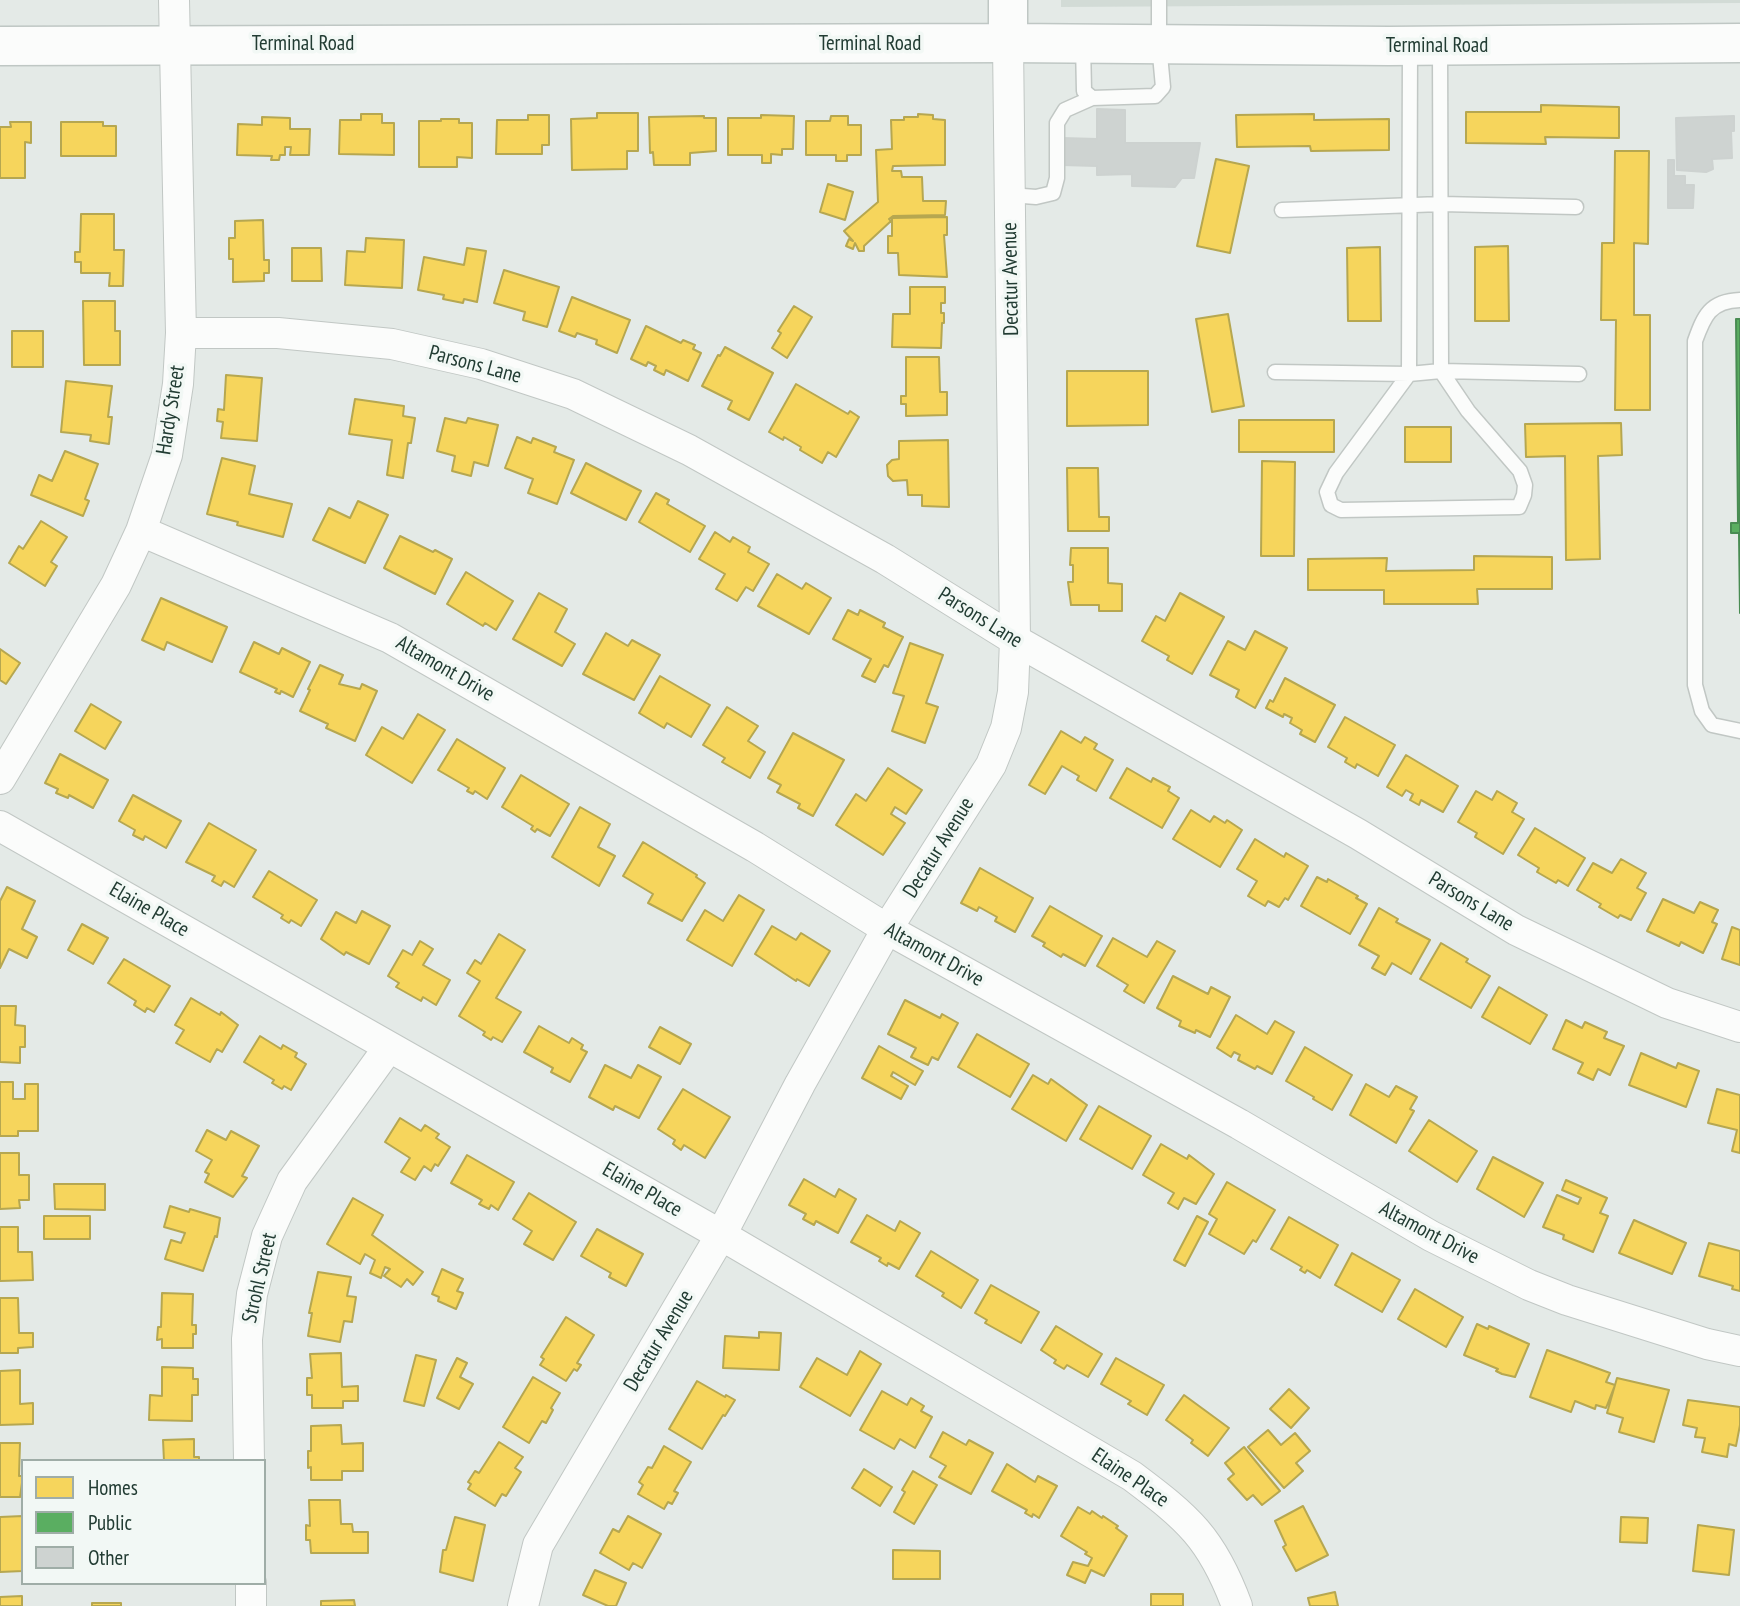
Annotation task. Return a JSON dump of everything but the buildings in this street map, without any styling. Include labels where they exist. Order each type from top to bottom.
[{"type":"main road","name":"Decatur Avenue","points":[[1008,0],[1008,43]]},
{"type":"main road","name":"Terminal Road","points":[[0,46],[1008,43],[1425,46],[1740,43]]},
{"type":"street","name":"Hardy Street","points":[[0,779],[116,585],[141,531],[167,455],[178,384],[181,333],[174,0]]},
{"type":"street","name":"Decatur Avenue","points":[[523,1606],[538,1545],[722,1235],[800,1084],[887,929],[991,765],[1006,728],[1013,692],[1015,640],[1008,43]]},
{"type":"street","name":"Parsons Lane","points":[[181,333],[278,333],[393,344],[481,364],[573,394],[689,450],[885,559],[1015,640],[1358,834],[1516,930],[1667,1003],[1740,1027]]},
{"type":"street","name":"Altamont Drive","points":[[141,531],[390,638],[755,847],[887,929],[1239,1124],[1431,1236],[1517,1279],[1580,1304],[1707,1344],[1740,1351]]},
{"type":"street","name":"Elaine Place","points":[[0,826],[722,1235],[1132,1476],[1178,1511],[1204,1538],[1225,1575],[1237,1606]]},
{"type":"street","name":"Strohl Street","points":[[249,1459],[247,1339],[252,1294],[267,1236],[292,1181],[389,1047]]},
{"type":"street","points":[[251,1585],[251,1606]]},
{"type":"lane","points":[[1010,195],[1036,197],[1053,193],[1057,178],[1057,123],[1065,110],[1092,98],[1155,96],[1163,87],[1159,0]]},
{"type":"lane","points":[[1083,44],[1084,91],[1092,98]]},
{"type":"lane","points":[[1425,46],[1441,204],[1441,371],[1468,411],[1520,471],[1525,485],[1524,495],[1519,507],[1341,510],[1331,505],[1327,492],[1336,472],[1409,374],[1410,205],[1425,46]]},
{"type":"lane","points":[[1282,210],[1441,204],[1576,207]]},
{"type":"lane","points":[[1740,300],[1718,303],[1703,318],[1695,341],[1695,685],[1702,711],[1712,725],[1740,731]]},
{"type":"lane","points":[[1275,372],[1579,374]]},
{"type":"shaded area","points":[[1061,0],[1740,0],[1740,3],[1061,7]]}]
